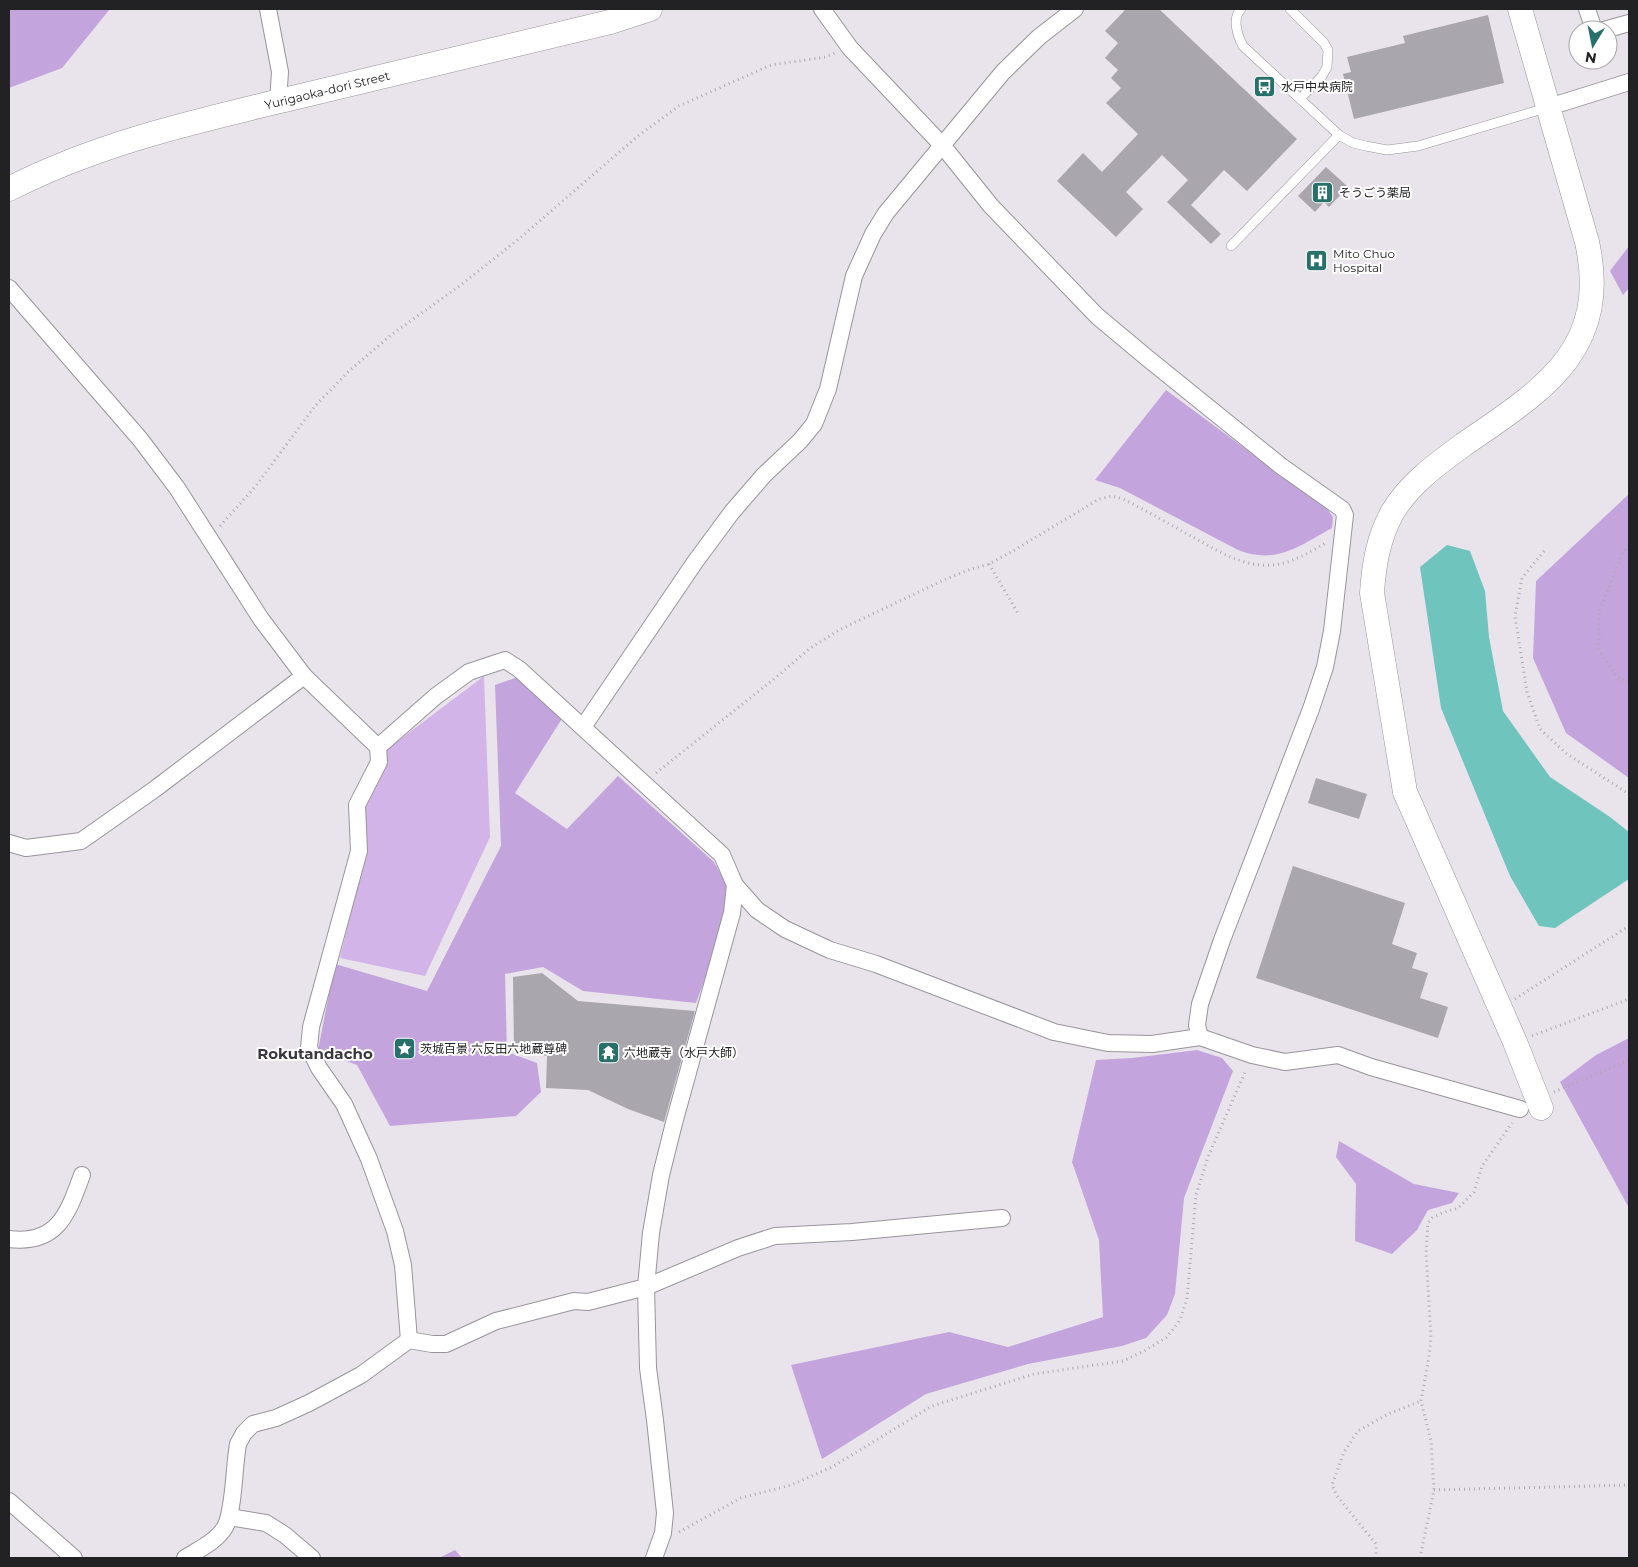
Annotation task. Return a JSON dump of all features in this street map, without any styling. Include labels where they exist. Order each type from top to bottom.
[{"type":"street","points":[[268,9],[280,72],[278,101]]},
{"type":"street","name":"Yurigaoka-dori Street","points":[[9,189],[65,163],[138,137],[278,101],[610,22],[650,9]]},
{"type":"street","points":[[822,9],[850,48],[942,144],[991,206],[1097,316],[1146,358],[1281,466],[1342,509],[1345,515],[1332,631],[1325,667],[1222,940],[1204,995],[1197,1025],[1200,1037]]},
{"type":"street","points":[[583,727],[695,562],[732,512],[764,475],[800,441],[814,424],[828,389],[854,276],[873,234],[886,213],[1003,72],[1039,37],[1075,9]]},
{"type":"street","points":[[378,747],[436,696],[469,672],[504,660],[519,668],[722,855],[735,885],[757,910],[785,929],[830,950],[885,968],[1054,1032],[1108,1043],[1152,1044],[1200,1037],[1252,1055],[1285,1062],[1338,1055],[1371,1067],[1533,1105],[1515,1042],[1405,792],[1372,593],[1374,561],[1382,536],[1393,512],[1410,490],[1434,465],[1529,399],[1550,381],[1576,348],[1585,326],[1593,285],[1592,263],[1520,9]]},
{"type":"street","points":[[1549,107],[1629,82]]},
{"type":"street","points":[[9,288],[140,439],[177,488],[261,619],[304,676],[378,747],[379,762],[357,805],[359,852],[311,1027],[309,1048],[319,1068],[344,1104],[384,1198],[395,1231],[403,1265],[409,1340]]},
{"type":"street","points":[[9,843],[26,848],[81,841],[155,790],[304,676]]},
{"type":"street","points":[[654,1558],[663,1534],[666,1513],[648,1368],[646,1287],[651,1233],[661,1175],[732,913],[735,885]]},
{"type":"street","points":[[9,1239],[21,1240],[40,1237],[62,1221],[70,1207],[82,1174]]},
{"type":"street","points":[[185,1558],[211,1541],[224,1529],[229,1517],[238,1444],[252,1424],[276,1418],[309,1403],[361,1375],[409,1340],[432,1344],[446,1344],[496,1321],[574,1301],[588,1302],[646,1287],[738,1248],[775,1236],[852,1232],[1002,1218]]},
{"type":"street","points":[[9,1501],[74,1558]]},
{"type":"street","points":[[229,1517],[266,1523],[285,1535],[312,1558]]},
{"type":"lane","points":[[1241,9],[1238,12],[1237,25],[1239,39],[1243,46],[1339,135],[1352,143],[1387,150],[1402,149],[1418,146],[1549,107]]},
{"type":"lane","points":[[1290,9],[1324,43],[1328,50],[1327,67],[1322,76],[1300,99]]},
{"type":"lane","points":[[1231,246],[1339,135]]},
{"type":"path","points":[[208,539],[255,487],[315,406],[348,372],[392,335],[462,284],[520,238],[639,135],[679,106],[772,65],[826,57],[850,48]]},
{"type":"path","points":[[644,783],[779,676],[809,649],[839,630],[971,568],[989,564],[1099,499],[1112,496],[1123,499],[1208,546],[1248,564],[1276,565],[1296,559],[1342,534]]},
{"type":"path","points":[[1629,546],[1622,553],[1599,613],[1599,650],[1618,678],[1629,682]]},
{"type":"path","points":[[1544,551],[1522,578],[1515,616],[1527,692],[1540,729],[1567,754],[1629,794]]},
{"type":"path","points":[[989,564],[1019,615]]},
{"type":"path","points":[[1500,1009],[1629,926]]},
{"type":"path","points":[[1515,1042],[1629,999]]},
{"type":"path","points":[[663,1534],[676,1533],[741,1498],[791,1485],[832,1466],[932,1406],[1034,1374],[1123,1361],[1144,1352],[1167,1336],[1180,1320],[1187,1299],[1196,1195],[1208,1157],[1252,1055]]},
{"type":"path","points":[[1420,1558],[1434,1490],[1431,1441],[1421,1400],[1431,1337],[1426,1254],[1428,1223],[1432,1218],[1442,1213],[1458,1208],[1474,1192],[1482,1166],[1514,1121],[1533,1105],[1629,1060]]},
{"type":"path","points":[[1374,1558],[1376,1544],[1337,1496],[1332,1485],[1344,1452],[1358,1431],[1388,1414],[1421,1400]]},
{"type":"path","points":[[1434,1490],[1629,1485]]},
{"type":"shaded area","points":[[9,9],[110,9],[62,68],[9,88]]},
{"type":"shaded area","points":[[1629,246],[1629,288],[1623,295],[1610,271]]},
{"type":"shaded area","points":[[1166,390],[1328,510],[1333,517],[1332,528],[1287,551],[1265,555],[1252,554],[1238,550],[1120,488],[1095,480]]},
{"type":"shaded area","points":[[1629,494],[1629,778],[1566,733],[1533,658],[1536,581]]},
{"type":"shaded area","points":[[1447,545],[1470,551],[1485,591],[1489,637],[1503,711],[1550,777],[1629,832],[1629,879],[1555,928],[1539,926],[1510,876],[1441,708],[1420,567]]},
{"type":"shaded area","points":[[484,676],[490,837],[425,976],[340,958],[366,850],[364,810],[386,750]]},
{"type":"shaded area","points":[[521,676],[563,717],[515,793],[567,829],[618,776],[714,862],[734,898],[696,1003],[583,991],[543,967],[505,974],[507,1052],[537,1063],[541,1092],[516,1116],[390,1126],[357,1065],[318,1050],[335,964],[427,991],[501,846],[495,685]]},
{"type":"shaded area","points":[[1629,1038],[1629,1208],[1560,1082],[1596,1055]]},
{"type":"shaded area","points":[[1197,1050],[1222,1058],[1233,1071],[1184,1198],[1175,1294],[1167,1315],[1146,1338],[1122,1346],[1028,1364],[926,1394],[822,1459],[791,1365],[949,1332],[1008,1347],[1103,1317],[1099,1240],[1072,1162],[1096,1060],[1132,1058]]},
{"type":"shaded area","points":[[1339,1141],[1414,1184],[1459,1193],[1452,1203],[1428,1210],[1417,1230],[1392,1254],[1355,1241],[1356,1184],[1336,1157]]},
{"type":"shaded area","points":[[455,1550],[462,1558],[439,1558]]},
{"type":"building","points":[[1126,9],[1159,9],[1297,139],[1247,191],[1224,170],[1191,205],[1221,234],[1211,244],[1167,202],[1188,180],[1162,155],[1126,192],[1143,209],[1116,237],[1057,181],[1083,153],[1102,172],[1138,134],[1106,103],[1121,88],[1111,78],[1118,70],[1105,58],[1118,43],[1105,31]]},
{"type":"building","points":[[1488,15],[1504,83],[1354,119],[1343,74],[1351,72],[1347,57],[1405,43],[1403,36]]},
{"type":"building","name":"そうごう薬局","points":[[1326,167],[1348,187],[1329,207],[1324,202],[1315,212],[1298,196]]},
{"type":"building","points":[[1316,778],[1367,794],[1359,819],[1308,803]]},
{"type":"building","points":[[1293,866],[1405,903],[1392,944],[1417,953],[1412,968],[1428,973],[1420,998],[1448,1007],[1438,1038],[1256,978]]},
{"type":"building","name":"六地蔵寺（水戸大師）","points":[[542,973],[578,1001],[695,1011],[664,1122],[628,1109],[588,1090],[546,1088],[547,1056],[514,1048],[513,977]]},
{"type":"place","name":"水戸中央病院","points":[[1265,86]]},
{"type":"place","name":"そうごう薬局","points":[[1323,192]]},
{"type":"place","name":"Mito Chuo Hospital","points":[[1317,260]]},
{"type":"place","name":"茨城百景 六反田六地蔵尊碑","points":[[404,1048]]},
{"type":"place","name":"六地蔵寺（水戸大師）","points":[[608,1052]]},
{"type":"district","name":"Rokutandacho","points":[[315,1053]]}]
